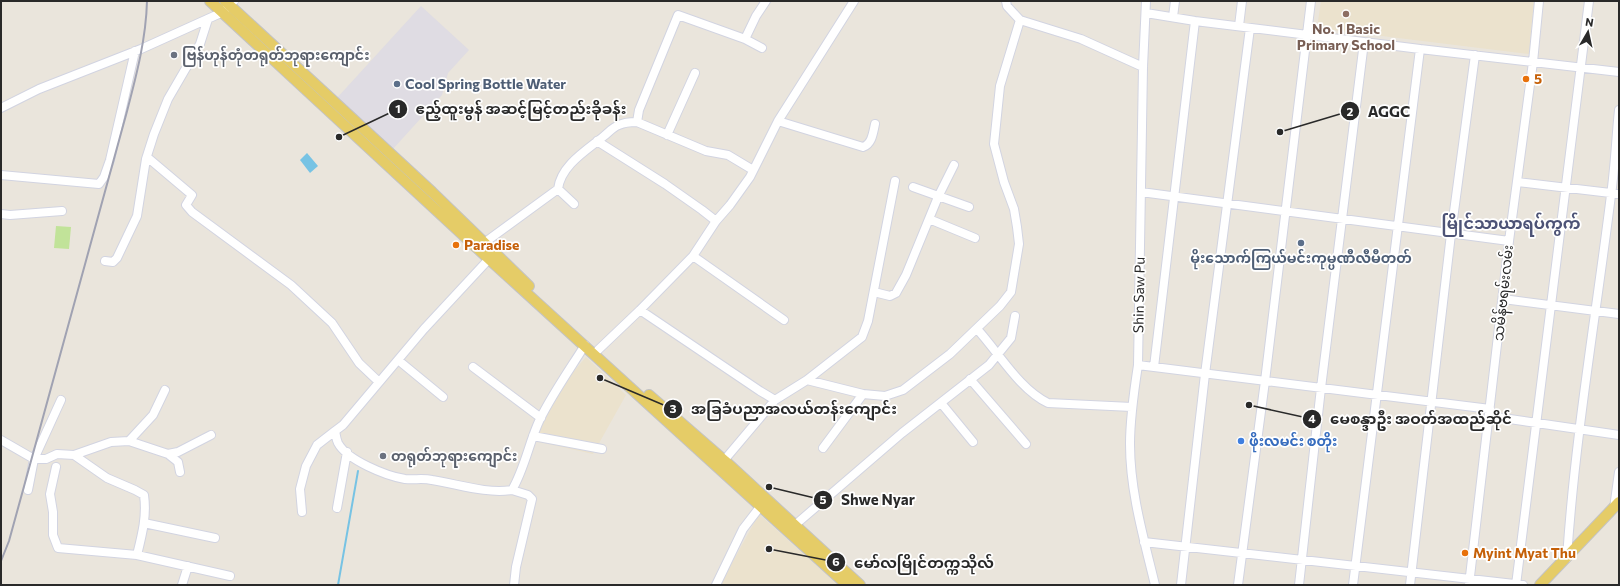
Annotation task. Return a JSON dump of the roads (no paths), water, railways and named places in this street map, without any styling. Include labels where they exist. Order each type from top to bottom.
[{"type":"main road","points":[[210,1],[228,5],[432,192],[484,243],[491,255],[598,350],[763,502],[847,585]]},
{"type":"main road","points":[[228,5],[585,345],[721,464]]},
{"type":"main road","points":[[763,502],[795,525],[860,585]]},
{"type":"main road","points":[[1540,585],[1616,505]]},
{"type":"street","points":[[745,39],[756,16],[766,1]]},
{"type":"street","points":[[598,350],[693,256],[753,170],[778,121],[854,1]]},
{"type":"street","points":[[1006,1],[1007,6],[1020,20],[1081,39],[1143,67]]},
{"type":"street","name":"Shin Saw Pu","points":[[1146,1],[1143,67],[1138,365],[1132,407],[1130,444],[1132,479],[1144,542],[1155,585]]},
{"type":"street","points":[[1173,17],[1175,1]]},
{"type":"street","points":[[1239,26],[1242,1]]},
{"type":"street","points":[[1238,585],[1265,381],[1311,1]]},
{"type":"street","name":"သမိန်ဗရမ်းလမ်း","points":[[1469,582],[1509,242],[1533,62],[1539,1]]},
{"type":"street","points":[[1144,542],[1411,572],[1469,582],[1518,585],[1536,423],[1589,1]]},
{"type":"street","points":[[1,108],[39,89],[135,52],[208,19],[228,5]]},
{"type":"street","points":[[1146,13],[1250,28],[1619,72]]},
{"type":"street","points":[[637,122],[639,110],[678,15],[745,39],[762,48]]},
{"type":"street","points":[[105,261],[113,262],[117,258],[137,216],[147,157],[154,134],[168,99],[200,44],[208,19]]},
{"type":"street","points":[[807,380],[863,394],[885,396],[903,390],[950,354],[1000,306],[1011,292],[1019,244],[1017,226],[1014,209],[1004,182],[994,144],[1000,86],[1020,20]]},
{"type":"street","points":[[1154,367],[1195,21]]},
{"type":"street","points":[[1181,585],[1205,374],[1250,28]]},
{"type":"street","points":[[1299,585],[1321,388],[1364,42]]},
{"type":"street","points":[[1354,585],[1420,49]]},
{"type":"street","points":[[1,175],[99,184],[104,177],[110,160],[135,52]]},
{"type":"street","points":[[1410,585],[1451,234],[1475,55]]},
{"type":"street","points":[[667,135],[695,73]]},
{"type":"street","points":[[1567,558],[1594,311],[1615,194],[1619,110]]},
{"type":"street","points":[[778,121],[863,146],[868,145],[870,142],[875,124]]},
{"type":"street","points":[[484,243],[558,189],[562,176],[572,162],[618,125],[628,122],[637,122],[706,151],[728,155],[753,170]]},
{"type":"street","points":[[597,141],[664,184],[702,210],[716,222]]},
{"type":"street","points":[[147,157],[192,195],[186,205],[192,212],[290,285],[332,323],[360,363],[380,382]]},
{"type":"street","points":[[874,292],[890,296],[896,293],[906,275],[938,197],[954,166]]},
{"type":"street","points":[[721,464],[766,408],[775,400],[807,380],[862,337],[868,321],[895,181]]},
{"type":"street","points":[[1517,182],[1615,194]]},
{"type":"street","points":[[913,187],[969,207]]},
{"type":"street","points":[[558,189],[574,204]]},
{"type":"street","points":[[1141,192],[1509,242]]},
{"type":"street","points":[[1,214],[10,215],[62,211]]},
{"type":"street","points":[[929,219],[975,238]]},
{"type":"street","points":[[302,512],[300,489],[306,466],[317,445],[343,425],[424,329],[491,255]]},
{"type":"street","points":[[693,256],[784,320]]},
{"type":"street","points":[[1503,299],[1619,314]]},
{"type":"street","points":[[640,310],[775,400]]},
{"type":"street","points":[[795,525],[902,433],[989,365],[1011,338],[1015,316]]},
{"type":"street","points":[[977,329],[1020,380],[1037,397],[1048,403],[1132,407]]},
{"type":"street","points":[[512,490],[523,465],[532,436],[541,418],[585,345]]},
{"type":"street","points":[[398,360],[443,397]]},
{"type":"street","points":[[1138,365],[1431,402],[1536,423],[1619,435]]},
{"type":"street","points":[[473,367],[541,418]]},
{"type":"street","points":[[970,379],[1026,444]]},
{"type":"street","points":[[129,441],[153,415],[165,390]]},
{"type":"street","points":[[823,448],[863,394]]},
{"type":"street","points":[[28,490],[34,459],[60,400]]},
{"type":"street","points":[[941,403],[973,442]]},
{"type":"street","points":[[335,431],[339,444],[347,452],[368,467],[387,474],[404,479],[431,480],[490,490],[512,490],[528,495],[532,499],[516,567],[514,585]]},
{"type":"street","points":[[168,454],[178,452],[211,435]]},
{"type":"street","points":[[532,436],[602,449]]},
{"type":"street","points":[[1,440],[34,459],[46,459],[57,454],[74,455],[111,442],[129,441],[168,454],[178,462],[180,472]]},
{"type":"street","points":[[337,508],[347,452]]},
{"type":"street","points":[[74,455],[107,478],[144,495],[146,505],[144,523],[137,555]]},
{"type":"street","points":[[56,467],[50,494],[53,512],[53,535],[58,548],[137,555],[230,576]]},
{"type":"street","points":[[1616,505],[1619,472]]},
{"type":"street","points":[[716,585],[743,529],[763,502]]},
{"type":"street","points":[[144,523],[216,538]]},
{"type":"street","points":[[182,585],[188,566]]},
{"type":"water","points":[[307,153],[318,166],[310,173],[300,160]]},
{"type":"waterway","points":[[338,585],[358,471]]},
{"type":"railway","points":[[1,561],[9,541],[130,101],[143,44],[147,1]]},
{"type":"place","name":"No. 1 Basic Primary School","points":[[1346,14]]},
{"type":"place","name":"ဗြန်ဟုန်တုံတရုတ်ဘုရားကျောင်း","points":[[174,55]]},
{"type":"place","name":"5","points":[[1526,79]]},
{"type":"place","name":"Cool Spring Bottle Water","points":[[397,84]]},
{"type":"place","name":"AGGC","points":[[1280,132]]},
{"type":"place","name":"ဧည့်ထူးမွန် အဆင့်မြင့်တည်းခိုခန်း","points":[[339,137]]},
{"type":"place","name":"မိုးသောက်ကြယ်မင်းကုမ္ပဏီလီမီတတ်","points":[[1301,243]]},
{"type":"place","name":"Paradise","points":[[456,245]]},
{"type":"place","name":"အခြခံပညာအလယ်တန်းကျောင်း","points":[[600,378]]},
{"type":"place","name":"မေစန္ဒာဦး အဝတ်အထည်ဆိုင်","points":[[1249,405]]},
{"type":"place","name":"ဖိုးလမင်း စတိုး","points":[[1241,441]]},
{"type":"place","name":"တရုတ်ဘုရားကျောင်း","points":[[383,456]]},
{"type":"place","name":"Shwe Nyar","points":[[769,487]]},
{"type":"place","name":"မော်လမြိုင်တက္ကသိုလ်","points":[[769,549]]},
{"type":"place","name":"Myint Myat Thu","points":[[1465,553]]},
{"type":"district","name":"မြိုင်သာယာရပ်ကွက်","points":[[1511,223]]}]
